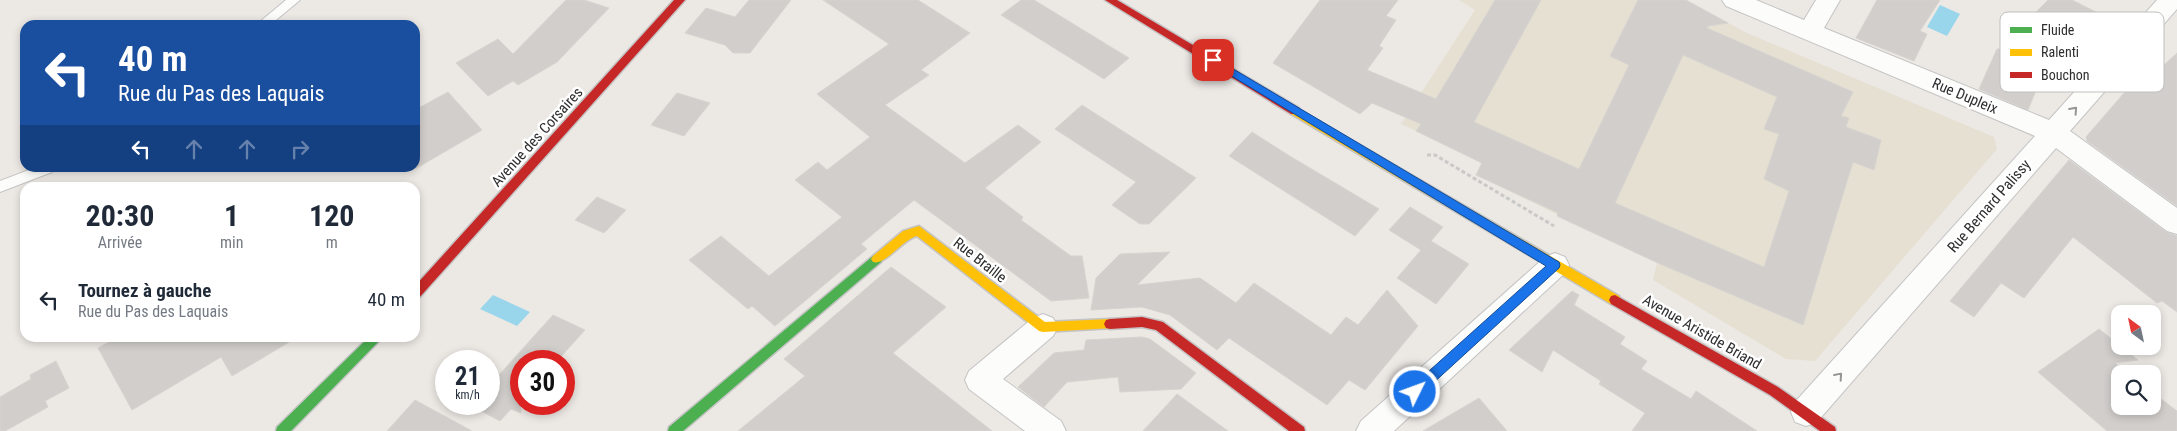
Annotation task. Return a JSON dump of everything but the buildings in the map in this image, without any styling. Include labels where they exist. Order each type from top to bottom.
[{"type":"street","name":"Avenue des Corsaires","points":[[420,288],[680,0]]},
{"type":"street","name":"Avenue Aristide Briand","points":[[1110,0],[1806,412],[1830,431]]},
{"type":"street","name":"Rue Dupleix","points":[[1734,0],[2054,132],[2177,223]]},
{"type":"street","points":[[1810,31],[1828,0]]},
{"type":"street","name":"Rue Bernard Palissy","points":[[2160,12],[2171,0]]},
{"type":"street","name":"Rue Bernard Palissy","points":[[1806,412],[2089,92]]},
{"type":"street","name":"Rue Braille","points":[[674,431],[907,234],[919,231],[1043,327]]},
{"type":"street","points":[[1372,431],[1555,265]]},
{"type":"street","points":[[1050,431],[980,380],[1043,327],[1142,322],[1159,326],[1299,431]]},
{"type":"street","points":[[282,431],[372,342]]},
{"type":"lane","points":[[268,20],[294,0]]},
{"type":"lane","points":[[0,187],[37,172]]},
{"type":"shaded area","points":[[1459,0],[1686,0],[1747,33],[1994,137],[1997,149],[1815,361],[1786,359],[1653,280],[1657,263],[1476,175],[1482,161],[1401,124],[1475,10]]},
{"type":"water","points":[[1940,5],[1960,14],[1947,36],[1927,27]]},
{"type":"water","points":[[493,295],[530,312],[517,326],[480,309]]},
{"type":"traffic: fast","points":[[674,431],[877,259]]},
{"type":"traffic: fast","points":[[282,431],[372,342]]},
{"type":"traffic: slow","points":[[1295,111],[1615,300]]},
{"type":"traffic: slow","points":[[877,259],[907,234],[919,231],[1043,327],[1110,324]]},
{"type":"traffic: jam","points":[[420,288],[680,0]]},
{"type":"traffic: jam","points":[[1110,0],[1295,111]]},
{"type":"traffic: jam","points":[[1615,300],[1774,391],[1830,431]]},
{"type":"traffic: jam","points":[[1110,324],[1142,322],[1159,326],[1299,431]]},
{"type":"route","points":[[1213,60],[1555,265],[1415,392]]}]
